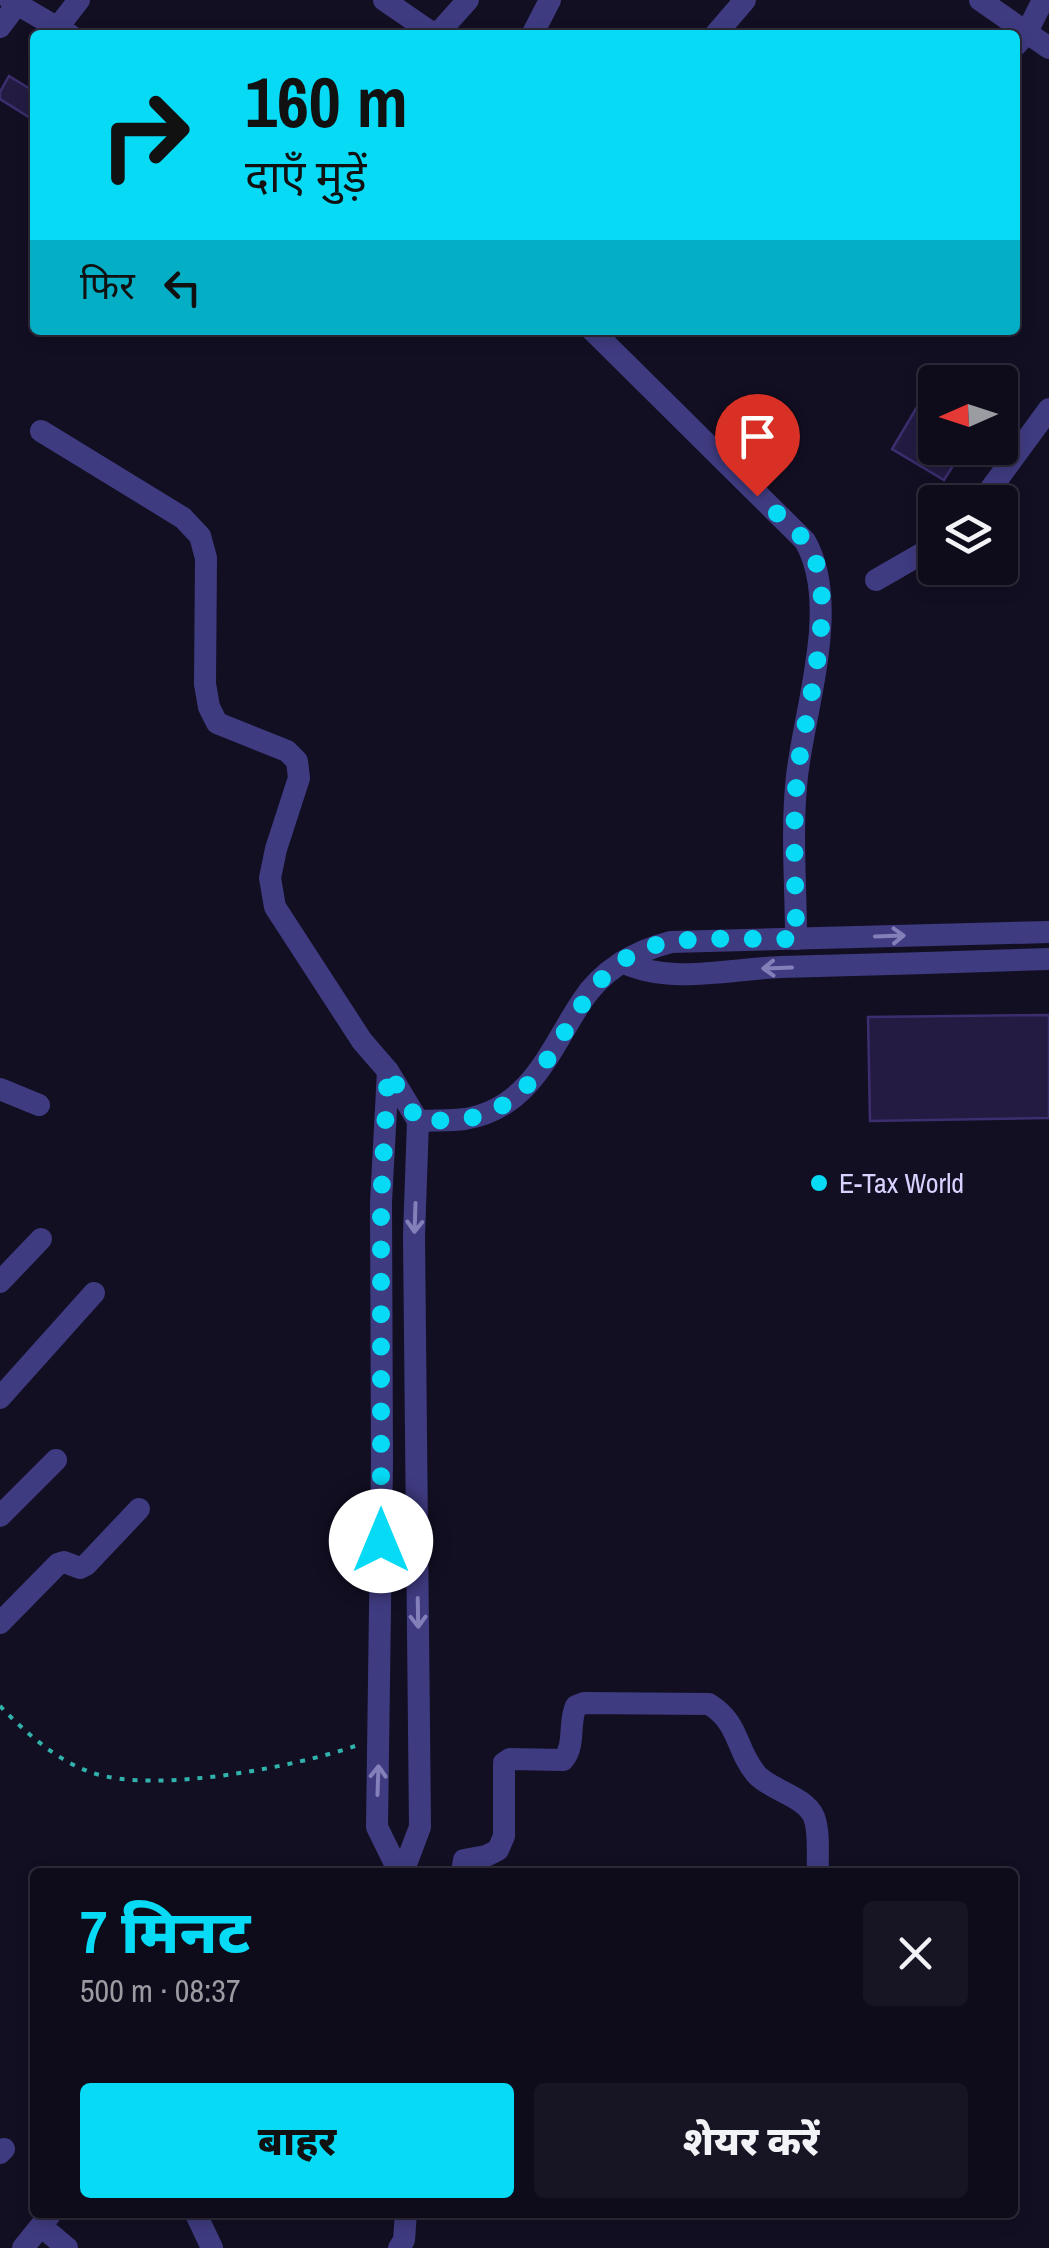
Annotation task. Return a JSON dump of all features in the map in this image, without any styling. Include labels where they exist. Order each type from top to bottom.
[{"type":"street","points":[[64,30],[78,0]]},
{"type":"street","points":[[384,0],[424,30]]},
{"type":"street","points":[[447,30],[468,0]]},
{"type":"street","points":[[535,30],[550,0]]},
{"type":"street","points":[[719,30],[745,0]]},
{"type":"street","points":[[980,0],[1011,30]]},
{"type":"street","points":[[1043,0],[1021,40],[1049,48]]},
{"type":"street","points":[[0,28],[14,1],[62,30]]},
{"type":"street","points":[[597,335],[805,541],[814,556],[821,582],[822,612],[797,778],[796,939]]},
{"type":"street","points":[[993,485],[1049,409]]},
{"type":"street","points":[[41,431],[184,518],[200,536],[206,558],[208,707],[218,724],[287,751],[297,761],[299,778],[270,878],[275,907],[418,1121],[414,1236],[420,1827],[403,1868]]},
{"type":"street","points":[[876,580],[918,556]]},
{"type":"street","points":[[418,1121],[467,1119],[502,1105],[530,1085],[584,998],[622,962],[643,949],[672,942],[1049,932]]},
{"type":"street","points":[[822,938],[822,966]]},
{"type":"street","points":[[622,962],[642,971],[673,974],[1049,959]]},
{"type":"street","points":[[388,1071],[381,1202],[377,1827],[399,1868]]},
{"type":"street","points":[[0,1089],[38,1104]]},
{"type":"street","points":[[0,1282],[41,1239]]},
{"type":"street","points":[[0,1398],[94,1293]]},
{"type":"street","points":[[0,1516],[56,1460]]},
{"type":"street","points":[[0,1623],[58,1564],[64,1562],[80,1568],[86,1565],[139,1509]]},
{"type":"street","points":[[463,1868],[464,1860],[498,1850],[504,1836],[504,1763],[510,1759],[563,1760],[570,1750],[573,1712],[584,1703],[709,1704],[726,1715],[746,1760],[758,1776],[807,1806],[814,1818],[818,1868]]},
{"type":"street","points":[[199,2218],[212,2248]]},
{"type":"street","points":[[399,2248],[404,2240],[406,2218]]},
{"type":"street","points":[[22,2248],[47,2219],[66,2248]]},
{"type":"path","points":[[0,1706],[62,1760],[95,1774],[144,1780],[244,1772],[318,1759],[380,1738]]},
{"type":"building","points":[[9,76],[30,89],[30,118],[0,99]]},
{"type":"building","points":[[918,405],[918,464],[892,449]]},
{"type":"building","points":[[919,465],[953,465],[944,480]]},
{"type":"building","points":[[1049,1015],[1049,1118],[870,1121],[868,1017]]},
{"type":"place","name":"E-Tax World","points":[[819,1183]]},
{"type":"route","points":[[381,1541],[382,1127],[388,1071],[418,1121],[467,1119],[502,1105],[530,1085],[584,998],[606,974],[643,949],[672,942],[796,939],[797,778],[822,612],[821,582],[805,541],[757,496]]}]
